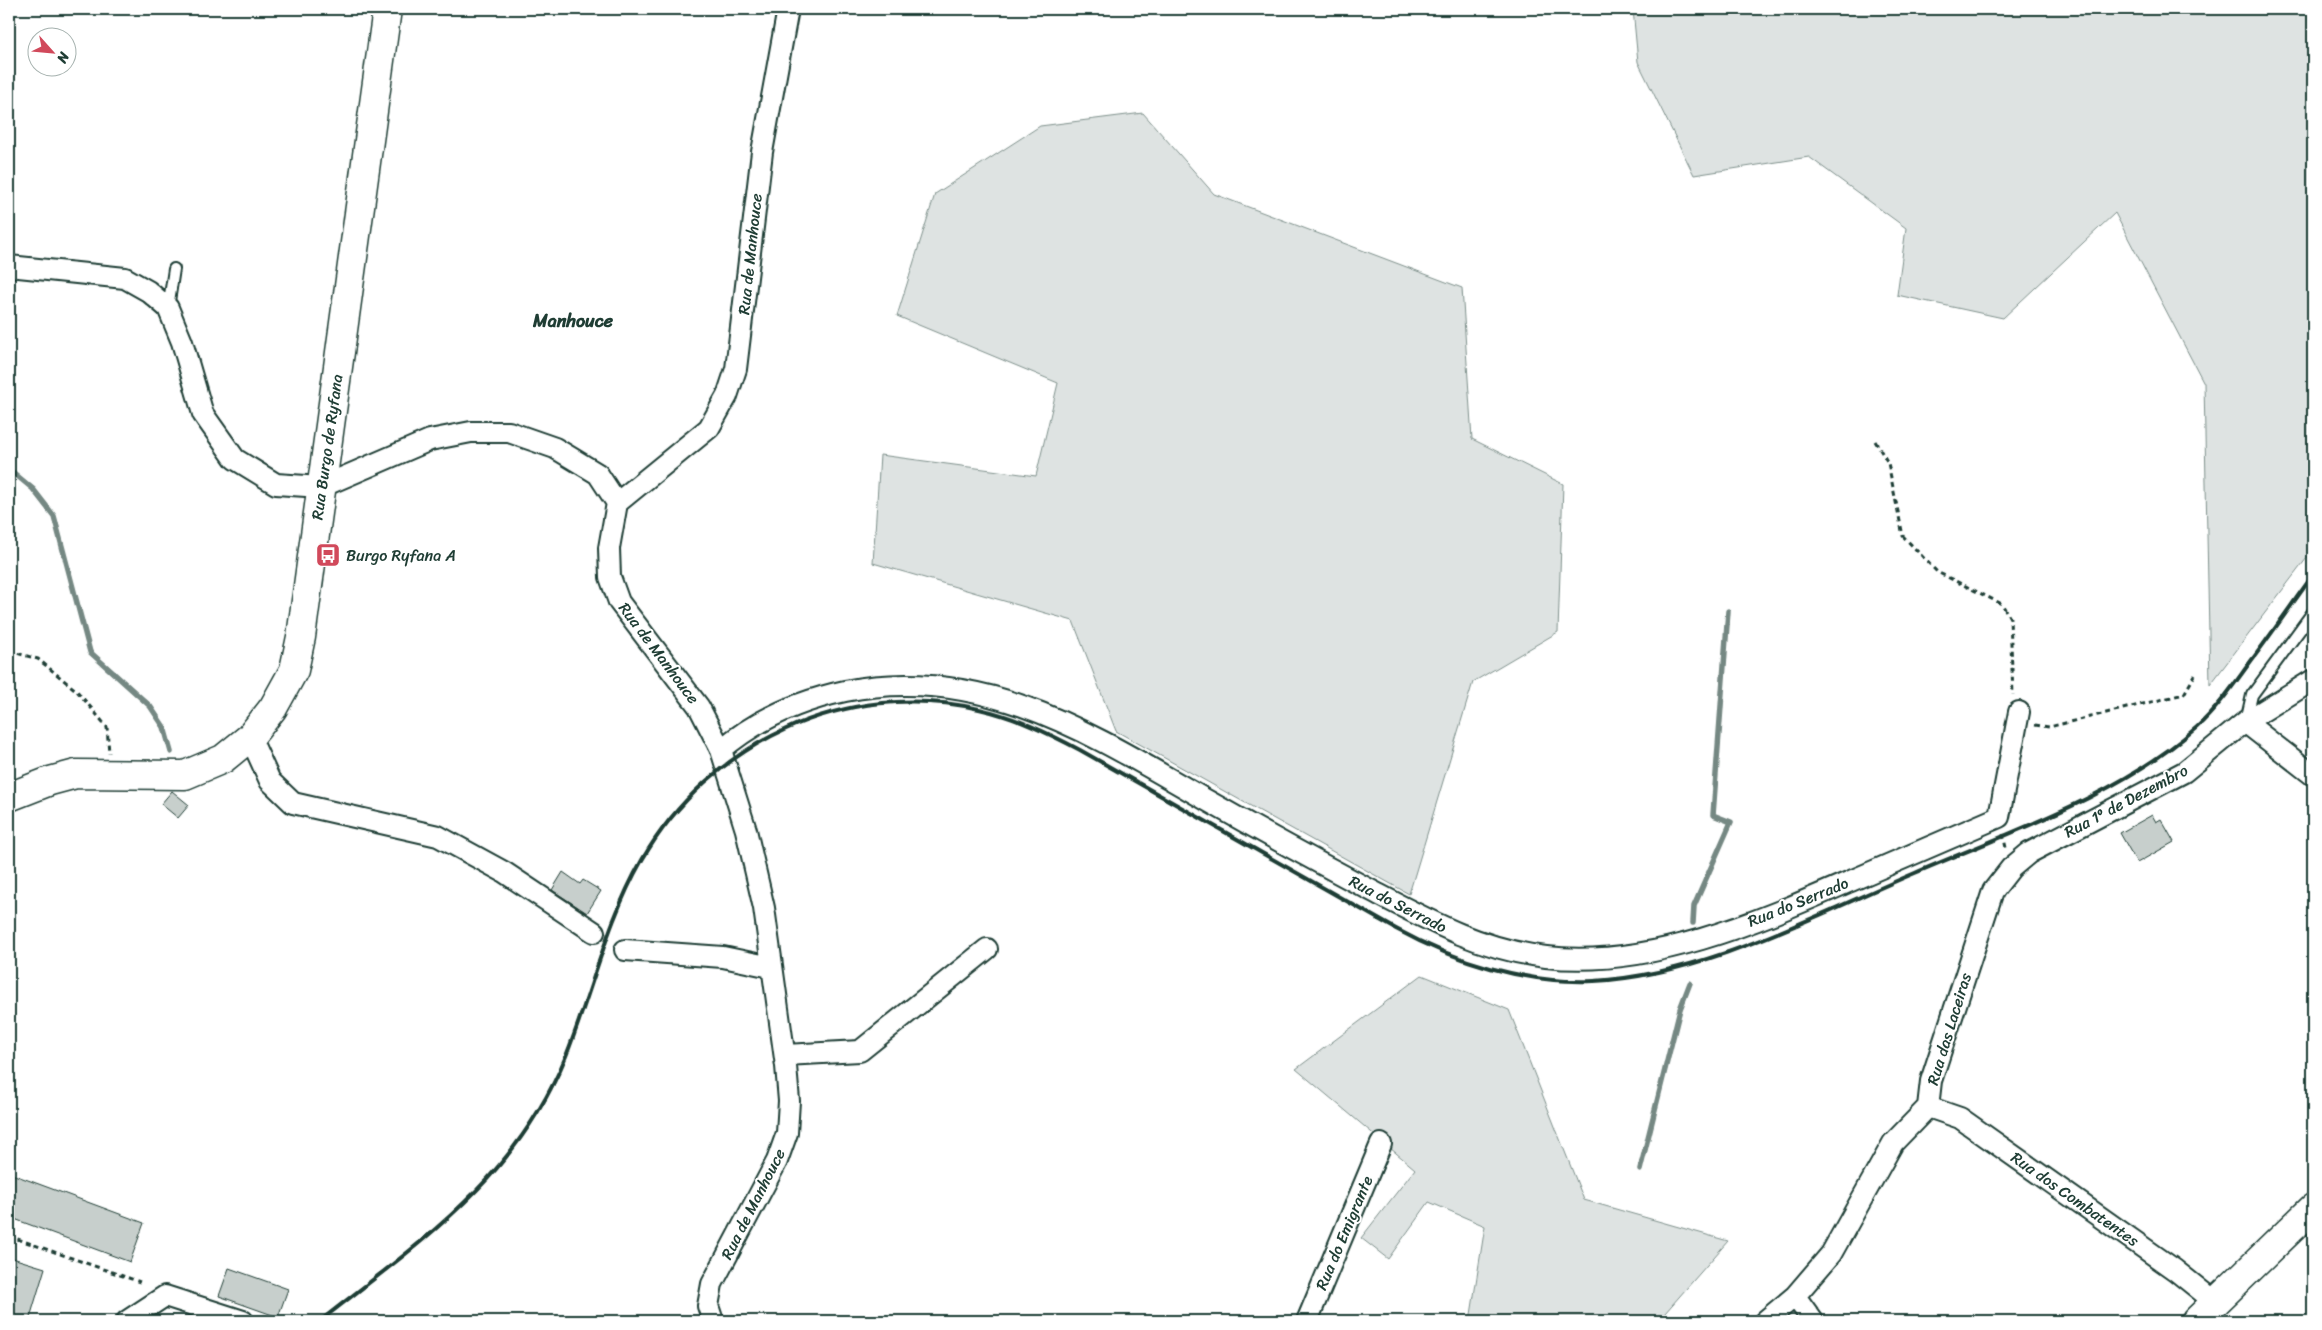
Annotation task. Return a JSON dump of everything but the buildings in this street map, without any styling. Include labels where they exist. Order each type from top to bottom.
[{"type":"main road","name":"Rua Burgo de Ryfana","points":[[9,797],[50,781],[76,774],[185,776],[223,760],[250,737],[273,708],[294,670],[301,637],[387,9]]},
{"type":"main road","points":[[2196,1321],[2313,1208]]},
{"type":"street","name":"Rua de Manhouce","points":[[713,1321],[708,1306],[712,1284],[777,1160],[787,1133],[789,1101],[785,1055],[764,908],[746,830],[721,750],[699,707],[619,602],[610,577],[609,548],[617,503],[709,428],[727,396],[736,369],[762,152],[788,9]]},
{"type":"street","points":[[9,266],[125,278],[148,291],[168,308],[182,342],[203,414],[235,459],[276,484],[321,487],[430,440],[471,432],[509,432],[555,448],[598,474],[617,503]]},
{"type":"street","name":"Rua 1º de Dezembro","points":[[2011,868],[2028,853],[2184,772],[2246,722],[2313,680]]},
{"type":"street","name":"Rua do Serrado","points":[[721,750],[752,726],[800,703],[853,690],[912,684],[967,689],[1020,703],[1071,726],[1273,838],[1441,927],[1494,948],[1521,954],[1578,960],[1606,959],[1660,950],[1752,921],[1999,817]]},
{"type":"street","points":[[1999,817],[2018,718]]},
{"type":"street","points":[[2246,722],[2313,776]]},
{"type":"street","points":[[250,737],[270,781],[293,804],[438,836],[504,872],[594,932]]},
{"type":"street","name":"Rua das Laceiras","points":[[1765,1321],[1795,1296],[1831,1254],[1893,1143],[1928,1108],[1931,1081],[1993,891],[2011,868]]},
{"type":"street","points":[[785,1055],[860,1051],[987,949]]},
{"type":"street","points":[[625,950],[723,957],[771,967]]},
{"type":"street","name":"Rua dos Combatentes","points":[[1928,1108],[1960,1118],[2175,1270],[2215,1302]]},
{"type":"street","name":"Rua do Emigrante","points":[[1307,1321],[1381,1144]]},
{"type":"street","points":[[127,1321],[165,1296],[243,1321]]},
{"type":"street","points":[[1795,1296],[1813,1321]]},
{"type":"lane","points":[[168,308],[174,269]]},
{"type":"lane","points":[[2246,722],[2252,695],[2313,612]]},
{"type":"path","points":[[1875,441],[1888,463],[1903,536],[1937,572],[2002,604],[2010,618],[2012,693],[2018,718],[2049,726],[2184,694],[2194,676]]},
{"type":"path","points":[[9,651],[38,659],[76,691],[107,727],[108,774]]},
{"type":"path","points":[[1999,817],[2011,868]]},
{"type":"path","points":[[9,1236],[140,1282]]},
{"type":"shaded area","points":[[1633,9],[2313,9],[2313,550],[2210,685],[2204,383],[2115,213],[2003,318],[1897,295],[1906,228],[1809,157],[1694,175],[1638,62]]},
{"type":"shaded area","points":[[1143,113],[1214,194],[1462,288],[1472,439],[1563,484],[1558,632],[1473,682],[1409,894],[1116,731],[1073,621],[873,563],[880,455],[1036,476],[1058,383],[897,316],[935,194],[1040,126]]},
{"type":"shaded area","points":[[1422,975],[1509,1010],[1584,1200],[1728,1241],[1658,1321],[1470,1321],[1485,1226],[1429,1202],[1388,1259],[1361,1238],[1415,1169],[1296,1069]]},
{"type":"waterway","points":[[9,469],[33,489],[54,516],[90,652],[150,706],[164,727],[171,752]]},
{"type":"waterway","points":[[1693,923],[1694,906],[1731,822],[1713,815],[1728,611]]},
{"type":"waterway","points":[[1640,1170],[1680,1009],[1690,983]]},
{"type":"railway","points":[[320,1321],[429,1235],[462,1205],[492,1173],[520,1138],[545,1100],[566,1056],[609,932],[642,860],[671,818],[705,782],[743,752],[786,729],[832,712],[880,703],[929,702],[979,709],[1005,716],[1080,750],[1419,941],[1467,961],[1517,975],[1568,981],[1594,981],[1636,976],[1677,968],[1718,956],[1758,941],[2025,827],[2099,793],[2167,751],[2197,727],[2212,712],[2267,640],[2313,575]]},
{"type":"place","name":"Burgo Ryfana A","points":[[328,555]]},
{"type":"district","name":"Manhouce","points":[[573,321]]}]
